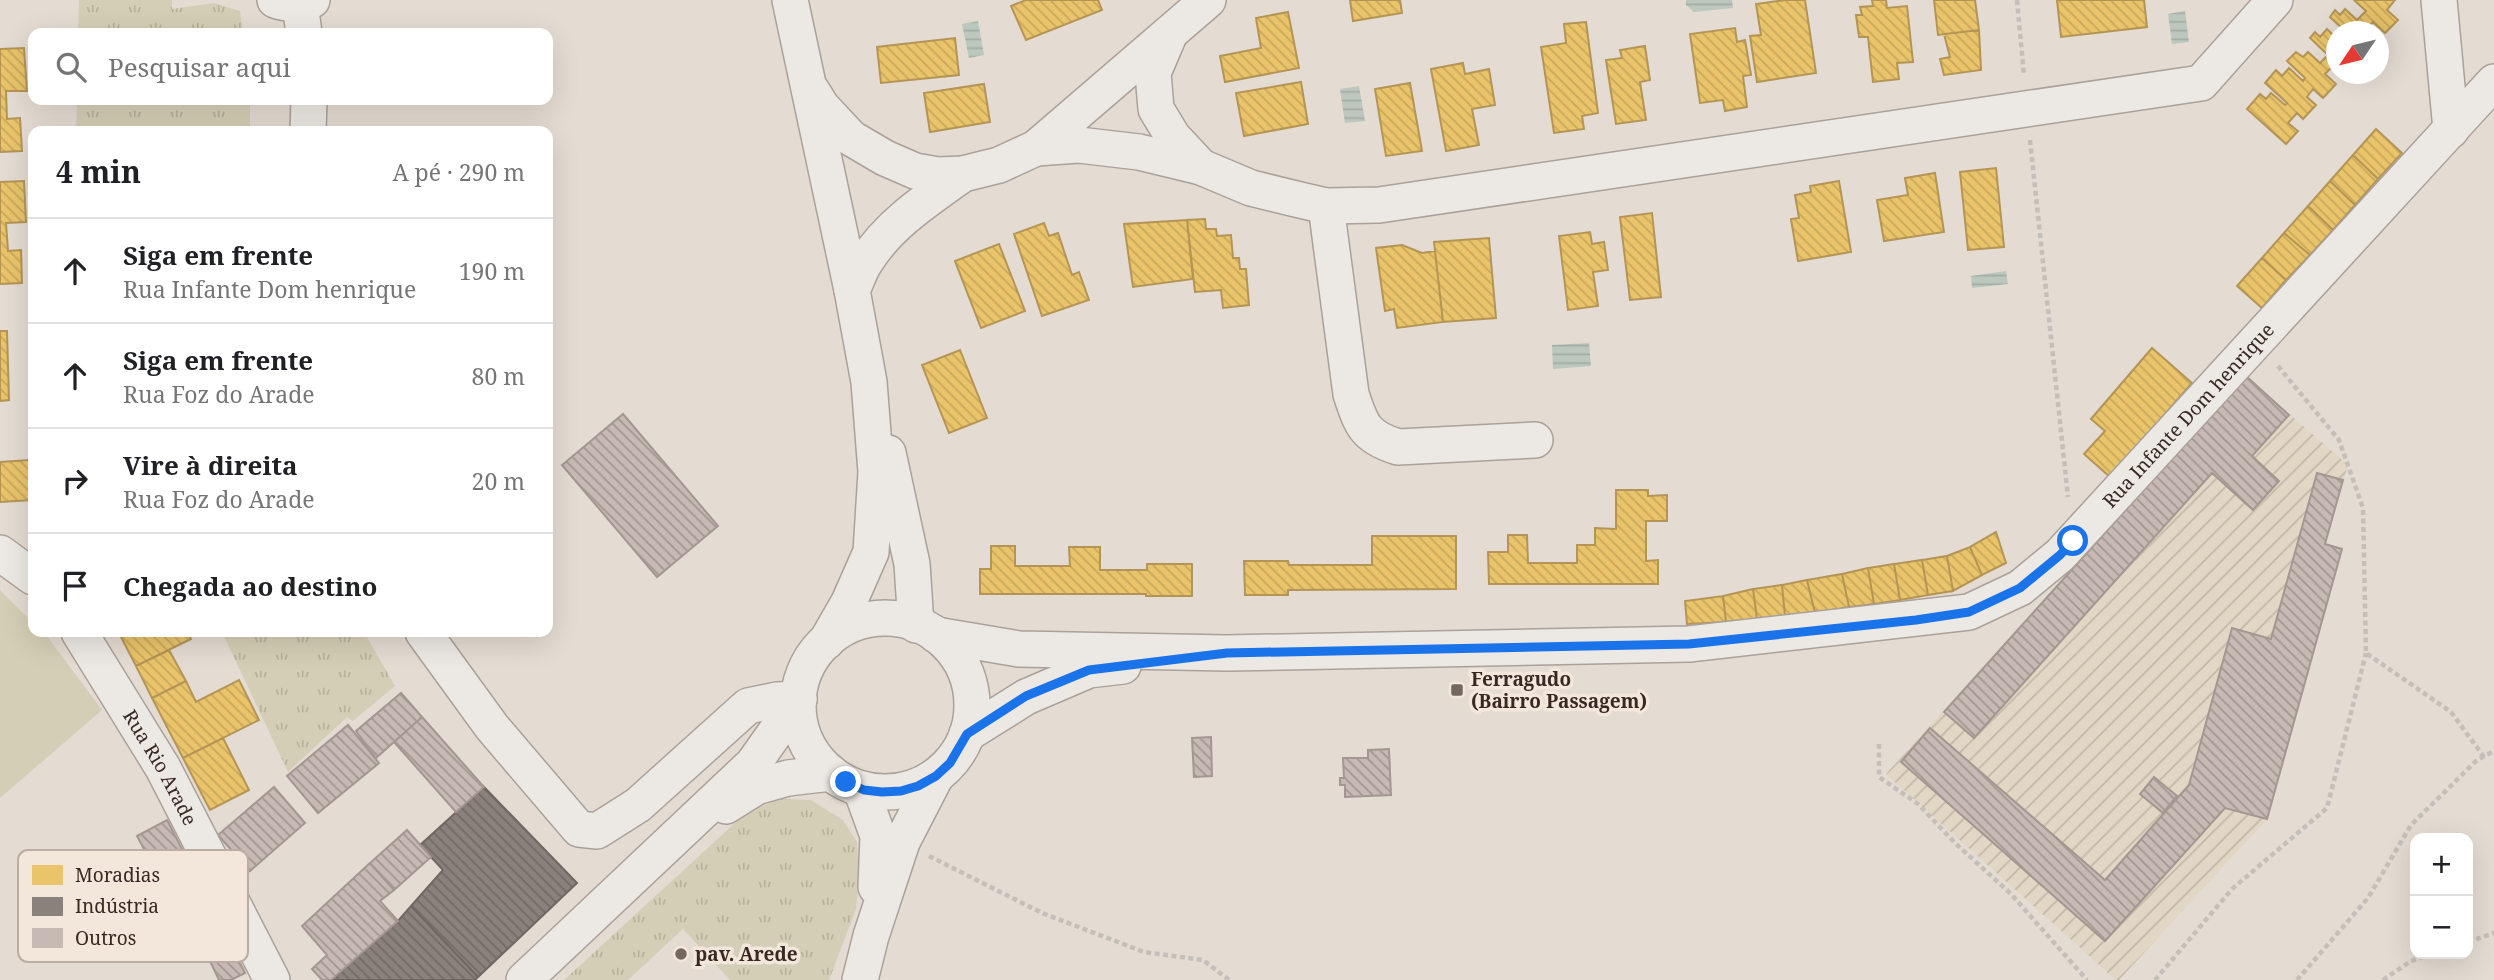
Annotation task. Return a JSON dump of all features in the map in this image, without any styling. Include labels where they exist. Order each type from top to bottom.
[{"type":"street","points":[[790,0],[869,382],[876,472],[870,552],[849,603],[805,673],[799,699],[801,727],[818,760],[831,773],[861,789],[901,791],[918,786],[936,776],[954,758],[967,734],[972,707],[968,679],[956,655],[926,630],[884,431],[869,382]]},
{"type":"street","points":[[808,84],[822,107],[851,138],[885,158],[915,170],[938,175],[963,174],[999,165],[1036,148],[1208,0]]},
{"type":"street","points":[[2237,0],[2240,37]]},
{"type":"street","points":[[1036,148],[1079,145],[1139,152],[1201,167],[1251,188],[1326,206],[1379,205],[2201,83],[2274,0]]},
{"type":"street","points":[[2439,0],[2451,130]]},
{"type":"street","points":[[1172,29],[1153,73],[1156,109],[1173,137],[1201,167]]},
{"type":"street","name":"Rua Infante Dom henrique","points":[[1227,653],[1689,644],[1969,612],[2020,588],[2060,555],[2494,82]]},
{"type":"street","points":[[308,126],[309,105]]},
{"type":"street","points":[[852,290],[865,262],[883,238],[916,208],[963,174]]},
{"type":"street","points":[[1326,206],[1351,394],[1361,424],[1380,442],[1398,447],[1535,440]]},
{"type":"street","points":[[0,553],[28,573]]},
{"type":"street","points":[[826,642],[840,631],[865,621],[893,619],[926,630],[1019,649],[1227,653]]},
{"type":"street","name":"Rua Rio Arade","points":[[82,637],[163,768],[205,850]]},
{"type":"street","points":[[427,637],[492,727],[579,829],[597,831],[638,805],[748,706],[777,699],[799,699]]},
{"type":"street","points":[[967,734],[1026,696],[1089,670],[1227,653]]},
{"type":"street","points":[[524,980],[753,764],[799,699]]},
{"type":"street","points":[[670,844],[756,787],[788,778],[831,773]]},
{"type":"street","points":[[860,980],[871,936],[902,842],[936,776]]},
{"type":"street","points":[[861,789],[877,836],[871,936]]},
{"type":"street","name":"Rua Rio Arade","points":[[248,933],[272,980]]},
{"type":"path","points":[[2017,0],[2073,541]]},
{"type":"path","points":[[2155,980],[2232,889],[2327,807],[2367,653],[2363,508],[2339,440],[2258,341]]},
{"type":"path","points":[[2367,653],[2451,712],[2484,757]]},
{"type":"path","points":[[1879,744],[1879,777],[1918,804],[1955,843],[2011,894],[2087,980]]},
{"type":"path","points":[[2297,980],[2368,898],[2411,825],[2476,760],[2494,751]]},
{"type":"path","points":[[902,842],[1042,913],[1144,952],[1203,960],[1228,980]]},
{"type":"path","points":[[2473,940],[2494,933]]},
{"type":"path","points":[[2383,980],[2417,959]]},
{"type":"shaded area","points":[[1686,0],[1732,0],[1733,8],[1694,12],[1686,5]]},
{"type":"shaded area","points":[[2185,11],[2189,42],[2172,44],[2168,14]]},
{"type":"shaded area","points":[[978,21],[984,55],[969,58],[962,24]]},
{"type":"shaded area","points":[[1359,86],[1365,121],[1345,123],[1340,89]]},
{"type":"shaded area","points":[[2006,271],[2008,284],[1972,288],[1971,276]]},
{"type":"shaded area","points":[[1589,343],[1591,366],[1553,369],[1552,345]]},
{"type":"shaded area","points":[[2246,376],[2348,465],[2325,544],[2342,549],[2267,819],[2119,980],[2116,980],[1886,774]]},
{"type":"green space","points":[[79,0],[172,0],[172,9],[214,3],[240,11],[242,28],[78,28]]},
{"type":"green space","points":[[77,105],[250,105],[250,126],[76,126]]},
{"type":"green space","points":[[0,590],[28,618],[28,637],[47,637],[102,710],[0,798]]},
{"type":"green space","points":[[224,637],[367,637],[395,686],[353,721],[347,717],[288,772]]},
{"type":"green space","points":[[782,799],[811,800],[843,820],[857,842],[859,878],[856,909],[829,980],[730,980],[683,929],[628,980],[564,980],[748,811]]},
{"type":"building: Moradias","points":[[1026,0],[1098,0],[1102,10],[1026,40],[1011,6]]},
{"type":"building: Moradias","points":[[1350,0],[1400,0],[1402,13],[1353,21]]},
{"type":"building: Moradias","points":[[1805,0],[1816,73],[1757,82],[1750,36],[1761,35],[1756,4]]},
{"type":"building: Moradias","points":[[1872,0],[1886,0],[1887,8],[1907,6],[1913,62],[1897,63],[1899,79],[1873,82],[1868,37],[1859,37],[1856,15],[1862,15],[1860,7],[1873,6]]},
{"type":"building: Moradias","points":[[1934,0],[1975,0],[1979,30],[1938,35]]},
{"type":"building: Moradias","points":[[2057,0],[2144,0],[2147,27],[2061,37]]},
{"type":"building: Moradias","points":[[2354,0],[2395,0],[2387,10],[2398,20],[2389,29],[2389,21],[2334,21],[2330,17],[2335,10],[2340,15],[2345,9],[2357,20],[2366,11]]},
{"type":"building: Moradias","points":[[1288,12],[1299,68],[1225,82],[1220,56],[1261,48],[1256,18]]},
{"type":"building: Moradias","points":[[1586,22],[1598,113],[1582,116],[1584,129],[1554,133],[1541,47],[1566,43],[1564,24]]},
{"type":"building: Moradias","points":[[1735,28],[1737,42],[1745,40],[1751,75],[1743,76],[1747,107],[1725,111],[1723,100],[1700,103],[1690,34]]},
{"type":"building: Moradias","points":[[1979,30],[1981,70],[1944,75],[1940,59],[1950,57],[1944,34]]},
{"type":"building: Moradias","points":[[2326,30],[2326,53],[2310,38],[2315,32],[2320,37]]},
{"type":"building: Moradias","points":[[955,38],[959,75],[881,83],[877,47]]},
{"type":"building: Moradias","points":[[1645,46],[1650,80],[1640,82],[1646,120],[1616,124],[1606,60],[1622,58],[1620,50]]},
{"type":"building: Moradias","points":[[24,48],[27,91],[6,91],[7,119],[20,118],[22,151],[0,152],[0,49]]},
{"type":"building: Moradias","points":[[2296,52],[2303,57],[2308,52],[2320,63],[2326,57],[2326,84],[2336,84],[2323,98],[2313,89],[2307,97],[2316,105],[2303,119],[2297,113],[2288,123],[2298,131],[2286,144],[2247,109],[2260,94],[2266,99],[2271,93],[2285,105],[2287,103],[2265,83],[2276,70],[2282,76],[2289,68],[2303,81],[2305,78],[2287,61]]},
{"type":"building: Moradias","points":[[1463,63],[1465,74],[1489,69],[1495,105],[1472,109],[1479,145],[1446,151],[1431,69]]},
{"type":"building: Moradias","points":[[1301,82],[1308,124],[1244,136],[1236,93]]},
{"type":"building: Moradias","points":[[1410,83],[1422,151],[1386,156],[1375,89]]},
{"type":"building: Moradias","points":[[984,84],[990,122],[930,132],[924,93]]},
{"type":"building: Moradias","points":[[2376,129],[2402,153],[2378,179],[2353,155]]},
{"type":"building: Moradias","points":[[2353,155],[2378,179],[2355,205],[2330,181]]},
{"type":"building: Moradias","points":[[1996,168],[2004,247],[1968,250],[1960,172]]},
{"type":"building: Moradias","points":[[1935,173],[1944,232],[1884,241],[1877,200],[1908,195],[1905,178]]},
{"type":"building: Moradias","points":[[24,181],[26,222],[6,223],[8,251],[21,250],[22,283],[0,284],[0,182]]},
{"type":"building: Moradias","points":[[1839,181],[1851,252],[1798,261],[1791,219],[1799,218],[1795,195],[1811,192],[1810,186]]},
{"type":"building: Moradias","points":[[2330,181],[2355,205],[2333,230],[2308,206]]},
{"type":"building: Moradias","points":[[2308,206],[2333,230],[2310,255],[2284,233]]},
{"type":"building: Moradias","points":[[1652,213],[1661,297],[1630,300],[1620,217]]},
{"type":"building: Moradias","points":[[1205,219],[1206,229],[1216,229],[1217,236],[1231,235],[1233,258],[1239,258],[1240,269],[1246,269],[1249,305],[1223,308],[1221,290],[1195,292],[1187,220]]},
{"type":"building: Moradias","points":[[1187,220],[1193,279],[1133,287],[1124,224]]},
{"type":"building: Moradias","points":[[1044,223],[1049,236],[1058,233],[1072,275],[1079,272],[1089,300],[1042,316],[1014,234]]},
{"type":"building: Moradias","points":[[1590,232],[1592,244],[1604,242],[1608,270],[1593,272],[1598,306],[1568,310],[1559,236]]},
{"type":"building: Moradias","points":[[2284,233],[2310,255],[2286,280],[2262,258]]},
{"type":"building: Moradias","points":[[1489,238],[1496,318],[1443,322],[1434,242]]},
{"type":"building: Moradias","points":[[999,244],[1025,311],[981,328],[955,261]]},
{"type":"building: Moradias","points":[[1402,245],[1422,253],[1435,251],[1443,322],[1397,328],[1394,309],[1385,311],[1376,248]]},
{"type":"building: Moradias","points":[[2262,258],[2286,280],[2262,308],[2237,286]]},
{"type":"building: Moradias","points":[[0,331],[7,331],[9,400],[0,401]]},
{"type":"building: Moradias","points":[[2152,348],[2192,383],[2110,477],[2084,454],[2105,431],[2091,419]]},
{"type":"building: Moradias","points":[[960,350],[987,418],[949,433],[922,365]]},
{"type":"building: Moradias","points":[[28,460],[28,500],[0,502],[0,462]]},
{"type":"building: Moradias","points":[[1616,490],[1648,490],[1648,496],[1667,495],[1667,521],[1646,521],[1646,561],[1658,560],[1658,584],[1489,584],[1488,552],[1508,552],[1508,535],[1527,535],[1528,563],[1577,563],[1577,545],[1595,545],[1595,528],[1616,529]]},
{"type":"building: Moradias","points":[[1996,532],[2006,563],[1982,575],[1970,547]]},
{"type":"building: Moradias","points":[[1372,536],[1456,536],[1456,589],[1288,590],[1288,595],[1245,595],[1244,561],[1288,561],[1289,565],[1372,565]]},
{"type":"building: Moradias","points":[[991,546],[1015,546],[1015,566],[1070,566],[1069,547],[1100,547],[1100,570],[1147,570],[1147,564],[1192,564],[1192,596],[980,594],[980,569],[991,569]]},
{"type":"building: Moradias","points":[[1970,547],[1982,575],[1953,591],[1947,556]]},
{"type":"building: Moradias","points":[[1947,556],[1953,591],[1928,595],[1922,560]]},
{"type":"building: Moradias","points":[[1922,560],[1928,595],[1900,600],[1894,564]]},
{"type":"building: Moradias","points":[[1894,564],[1900,600],[1874,604],[1868,568]]},
{"type":"building: Moradias","points":[[1868,568],[1874,604],[1849,607],[1842,574]]},
{"type":"building: Moradias","points":[[1842,574],[1849,607],[1815,613],[1807,580]]},
{"type":"building: Moradias","points":[[1807,580],[1815,613],[1785,616],[1782,585]]},
{"type":"building: Moradias","points":[[1782,585],[1785,616],[1757,619],[1753,589]]},
{"type":"building: Moradias","points":[[1753,589],[1757,619],[1726,622],[1723,596]]},
{"type":"building: Moradias","points":[[1723,596],[1726,622],[1687,624],[1685,601]]},
{"type":"building: Moradias","points":[[121,637],[191,639],[136,666]]},
{"type":"building: Moradias","points":[[169,650],[186,681],[152,698],[136,666]]},
{"type":"building: Moradias","points":[[239,680],[259,720],[183,758],[152,698],[186,681],[196,702]]},
{"type":"building: Moradias","points":[[223,738],[249,790],[210,810],[183,758]]},
{"type":"building: Indústria","points":[[484,787],[577,883],[478,977],[411,906],[443,870],[420,845]]},
{"type":"building: Indústria","points":[[411,906],[478,977],[475,980],[331,980],[398,921]]},
{"type":"building: Outros","points":[[2246,376],[2289,415],[2252,456],[2279,481],[2253,510],[2212,473],[1974,738],[1944,712]]},
{"type":"building: Outros","points":[[623,414],[718,526],[657,577],[562,465]]},
{"type":"building: Outros","points":[[2317,473],[2343,480],[2325,544],[2342,549],[2267,819],[2225,808],[2105,941],[1901,762],[1930,728],[2105,880],[2189,785],[2232,628],[2271,639]]},
{"type":"building: Outros","points":[[401,693],[422,717],[376,758],[356,731]]},
{"type":"building: Outros","points":[[422,717],[484,787],[456,812],[394,742]]},
{"type":"building: Outros","points":[[348,725],[379,763],[318,813],[287,776]]},
{"type":"building: Outros","points":[[1211,737],[1212,776],[1194,777],[1192,738]]},
{"type":"building: Outros","points":[[1389,749],[1391,795],[1345,797],[1345,785],[1340,785],[1340,778],[1344,778],[1343,758],[1368,758],[1368,750]]},
{"type":"building: Outros","points":[[2154,777],[2177,796],[2163,813],[2140,794]]},
{"type":"building: Outros","points":[[274,787],[305,823],[250,871],[248,850],[231,850],[218,835]]},
{"type":"building: Outros","points":[[167,820],[183,850],[144,850],[137,836]]},
{"type":"building: Outros","points":[[407,830],[431,857],[394,890],[370,863]]},
{"type":"building: Outros","points":[[370,863],[394,890],[380,901],[398,921],[331,980],[322,980],[312,969],[327,955],[302,926]]},
{"type":"building: Outros","points":[[210,962],[240,962],[245,973],[231,980],[219,980]]},
{"type":"place","name":"Ferragudo (Bairro Passagem)","points":[[1457,690]]},
{"type":"place","name":"pav. Arede","points":[[681,954]]},
{"type":"route","points":[[846,782],[864,790],[882,792],[901,791],[918,786],[942,772],[960,750],[967,734],[1026,696],[1089,670],[1227,653],[1689,644],[1916,620],[1969,612],[2020,588],[2073,541]]}]
